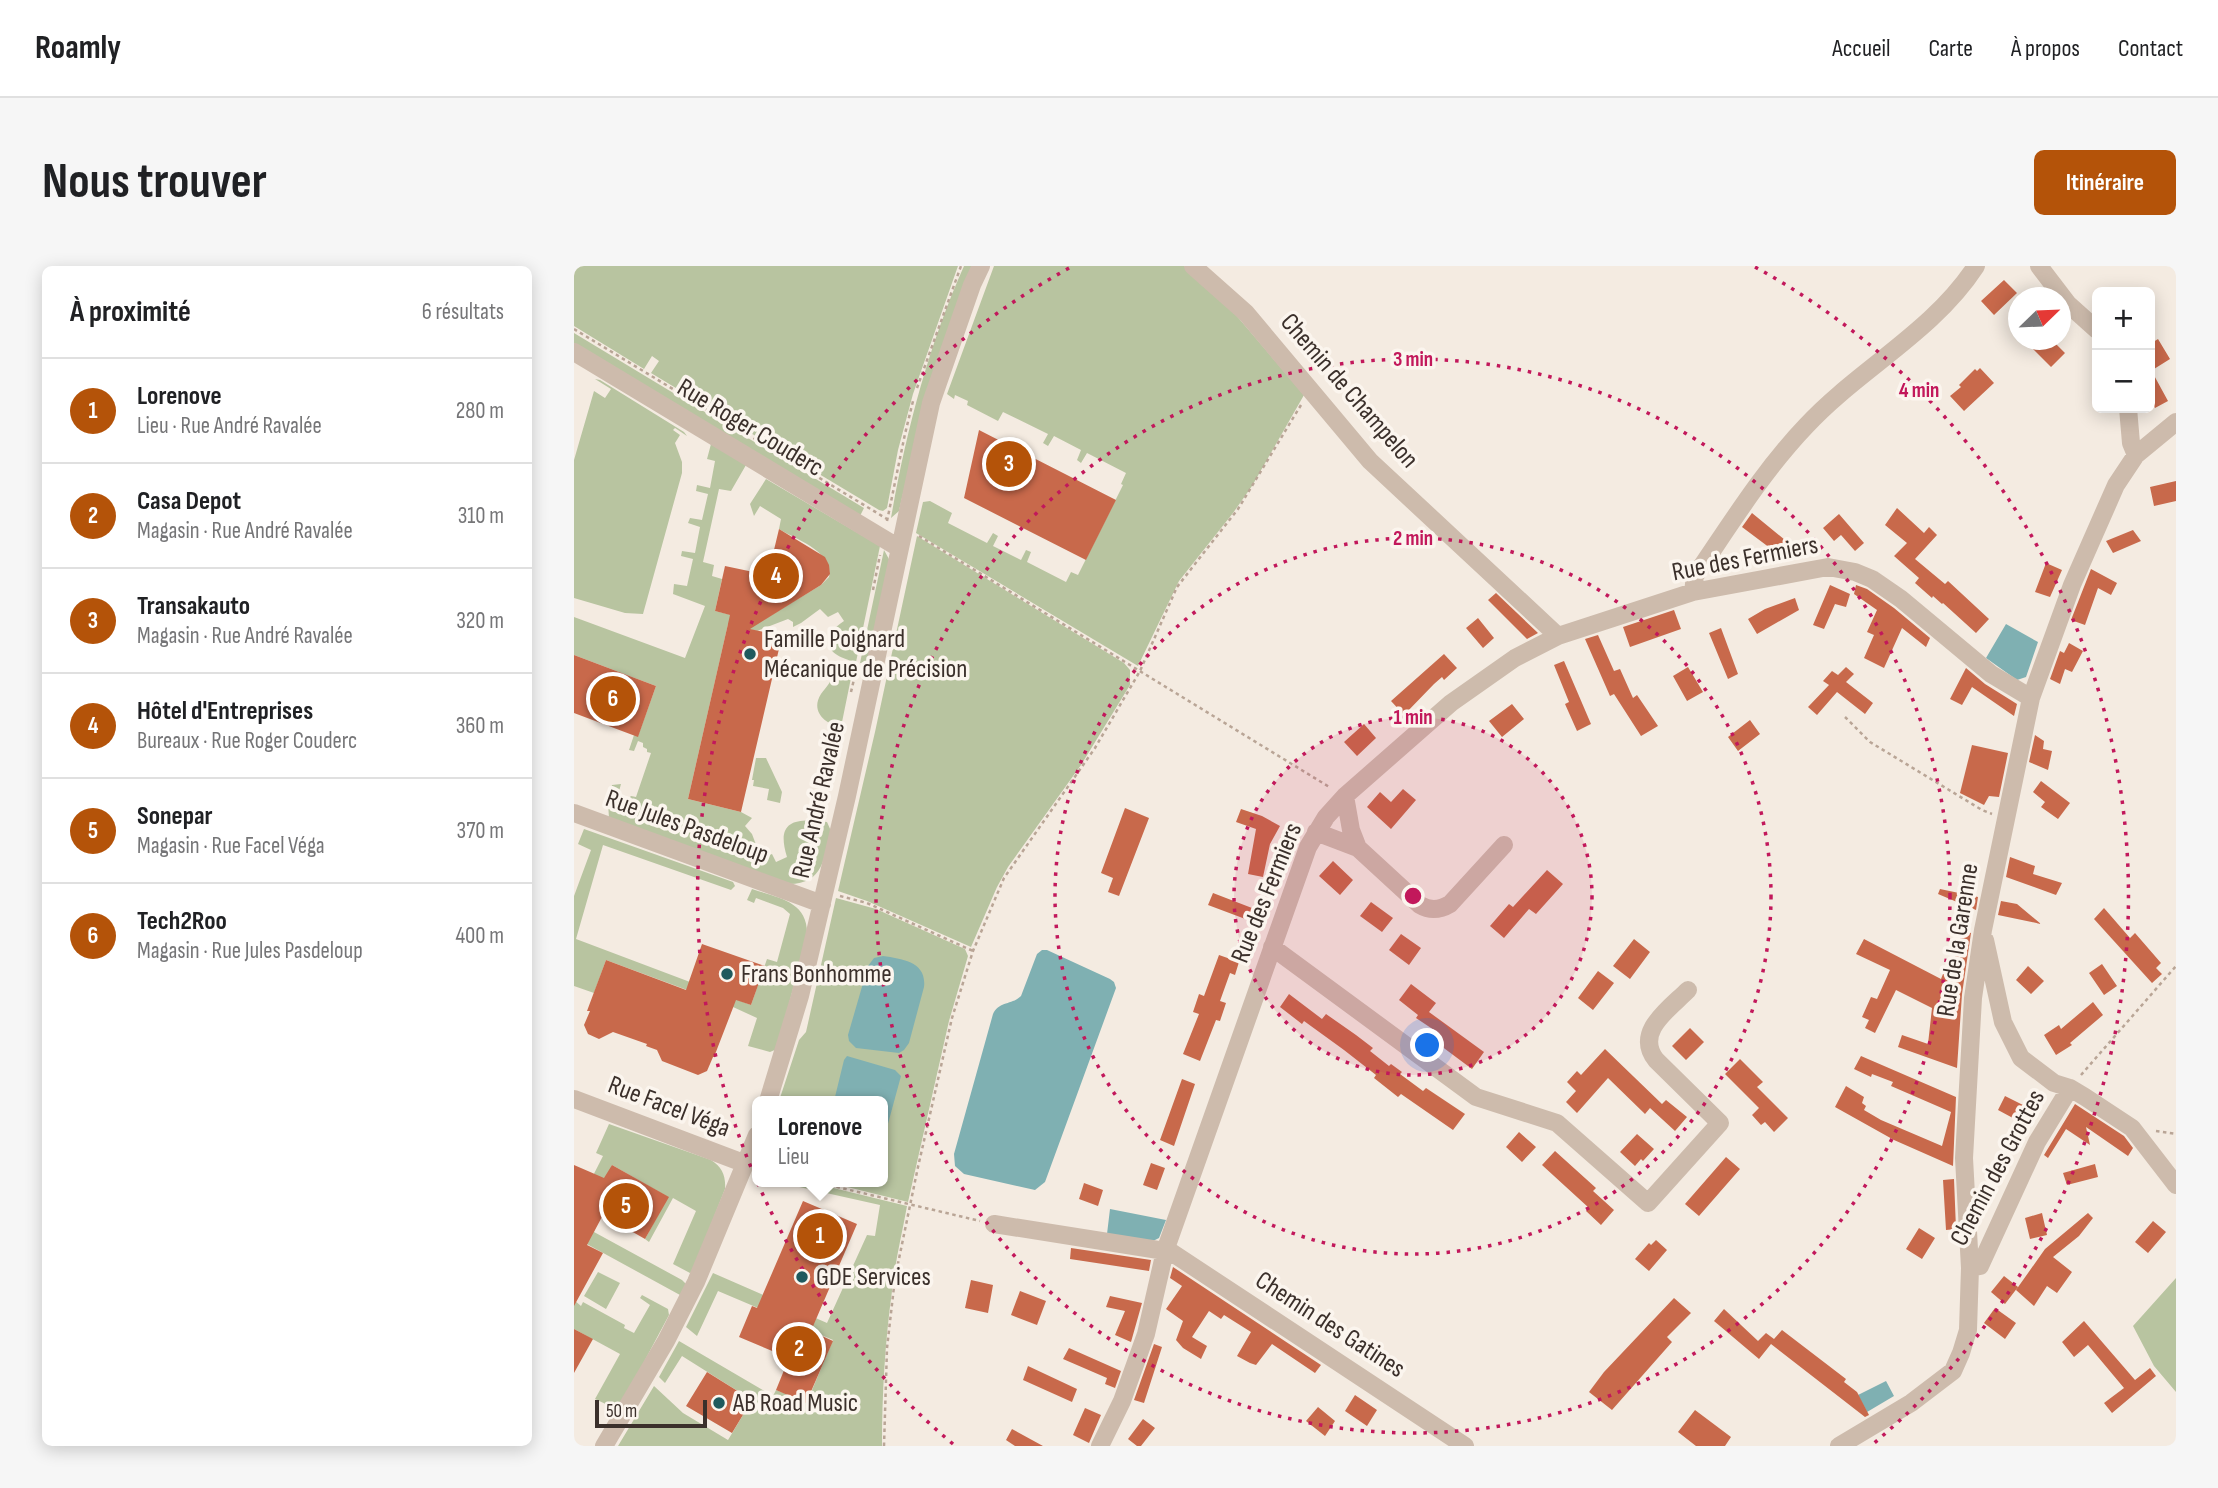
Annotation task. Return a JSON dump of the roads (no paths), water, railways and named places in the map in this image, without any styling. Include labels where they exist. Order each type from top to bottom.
[{"type":"street","name":"Rue André Ravalée","points":[[770,1096],[800,996],[847,796],[931,403],[981,266]]},
{"type":"street","name":"Chemin de Champelon","points":[[1194,266],[1246,313],[1370,461],[1559,636]]},
{"type":"street","points":[[1693,592],[1695,576],[1751,492],[1806,426],[1924,325],[1960,290],[1976,266]]},
{"type":"street","points":[[2039,266],[2068,304],[2092,326]]},
{"type":"street","name":"Rue Roger Couderc","points":[[574,352],[900,548]]},
{"type":"street","points":[[2128,413],[2131,443],[2136,456]]},
{"type":"street","name":"Rue de la Garenne","points":[[1839,1446],[1911,1403],[1953,1371],[1961,1353],[1968,1331],[1970,1269],[1964,1158],[1973,998],[1983,930],[2031,698],[2072,585],[2116,485],[2136,456],[2176,422]]},
{"type":"street","name":"Rue des Fermiers","points":[[1100,1446],[1122,1401],[1146,1334],[1165,1251],[1300,865],[1316,832],[1345,796],[1451,703],[1515,658],[1559,636],[1693,592],[1828,568],[1855,572],[1872,579],[1901,599],[1991,674],[2031,698]]},
{"type":"street","points":[[1345,796],[1358,848]]},
{"type":"street","name":"Rue Jules Pasdeloup","points":[[574,813],[823,898]]},
{"type":"street","points":[[1316,832],[1358,848],[1420,905],[1432,910],[1450,904],[1504,845]]},
{"type":"street","points":[[1983,930],[2003,1022],[2021,1058],[2054,1083],[2070,1088],[2132,1128],[2176,1185]]},
{"type":"street","points":[[1272,947],[1476,1097],[1557,1123],[1648,1203],[1720,1124],[1656,1060],[1649,1048],[1651,1028],[1688,990]]},
{"type":"street","name":"Chemin des Grottes","points":[[1970,1269],[1980,1266],[2037,1142],[2070,1088]]},
{"type":"street","name":"Rue Facel Véga","points":[[574,1099],[746,1164]]},
{"type":"street","points":[[604,1446],[666,1341],[696,1282],[752,1148]]},
{"type":"street","points":[[994,1224],[1165,1251]]},
{"type":"street","name":"Chemin des Gatines","points":[[1165,1251],[1171,1252],[1465,1446]]},
{"type":"water","points":[[2006,624],[2038,642],[2026,677],[2017,680],[1986,658]]},
{"type":"water","points":[[1042,950],[1110,979],[1116,988],[1045,1182],[1035,1190],[964,1174],[955,1166],[954,1154],[993,1014],[1002,1005],[1021,996],[1037,954]]},
{"type":"water","points":[[883,956],[912,963],[922,972],[924,979],[909,1043],[899,1053],[856,1048],[849,1041],[848,1035],[868,966],[874,958]]},
{"type":"water","points":[[847,1056],[895,1070],[901,1076],[888,1124],[888,1096],[835,1096]]},
{"type":"water","points":[[1110,1209],[1166,1220],[1159,1238],[1151,1242],[1107,1234]]},
{"type":"water","points":[[1886,1381],[1894,1396],[1867,1412],[1858,1395]]},
{"type":"place","name":"Transakauto","points":[[1009,464]]},
{"type":"place","name":"Hôtel d'Entreprises","points":[[776,576]]},
{"type":"place","name":"Famille Poignard Mécanique de Précision","points":[[750,654]]},
{"type":"place","name":"Tech2Roo","points":[[613,699]]},
{"type":"place","name":"Frans Bonhomme","points":[[727,974]]},
{"type":"place","name":"Sonepar","points":[[626,1206]]},
{"type":"place","name":"Lorenove","points":[[820,1236]]},
{"type":"place","name":"GDE Services","points":[[802,1277]]},
{"type":"place","name":"Casa Depot","points":[[799,1349]]},
{"type":"place","name":"AB Road Music","points":[[719,1403]]}]
